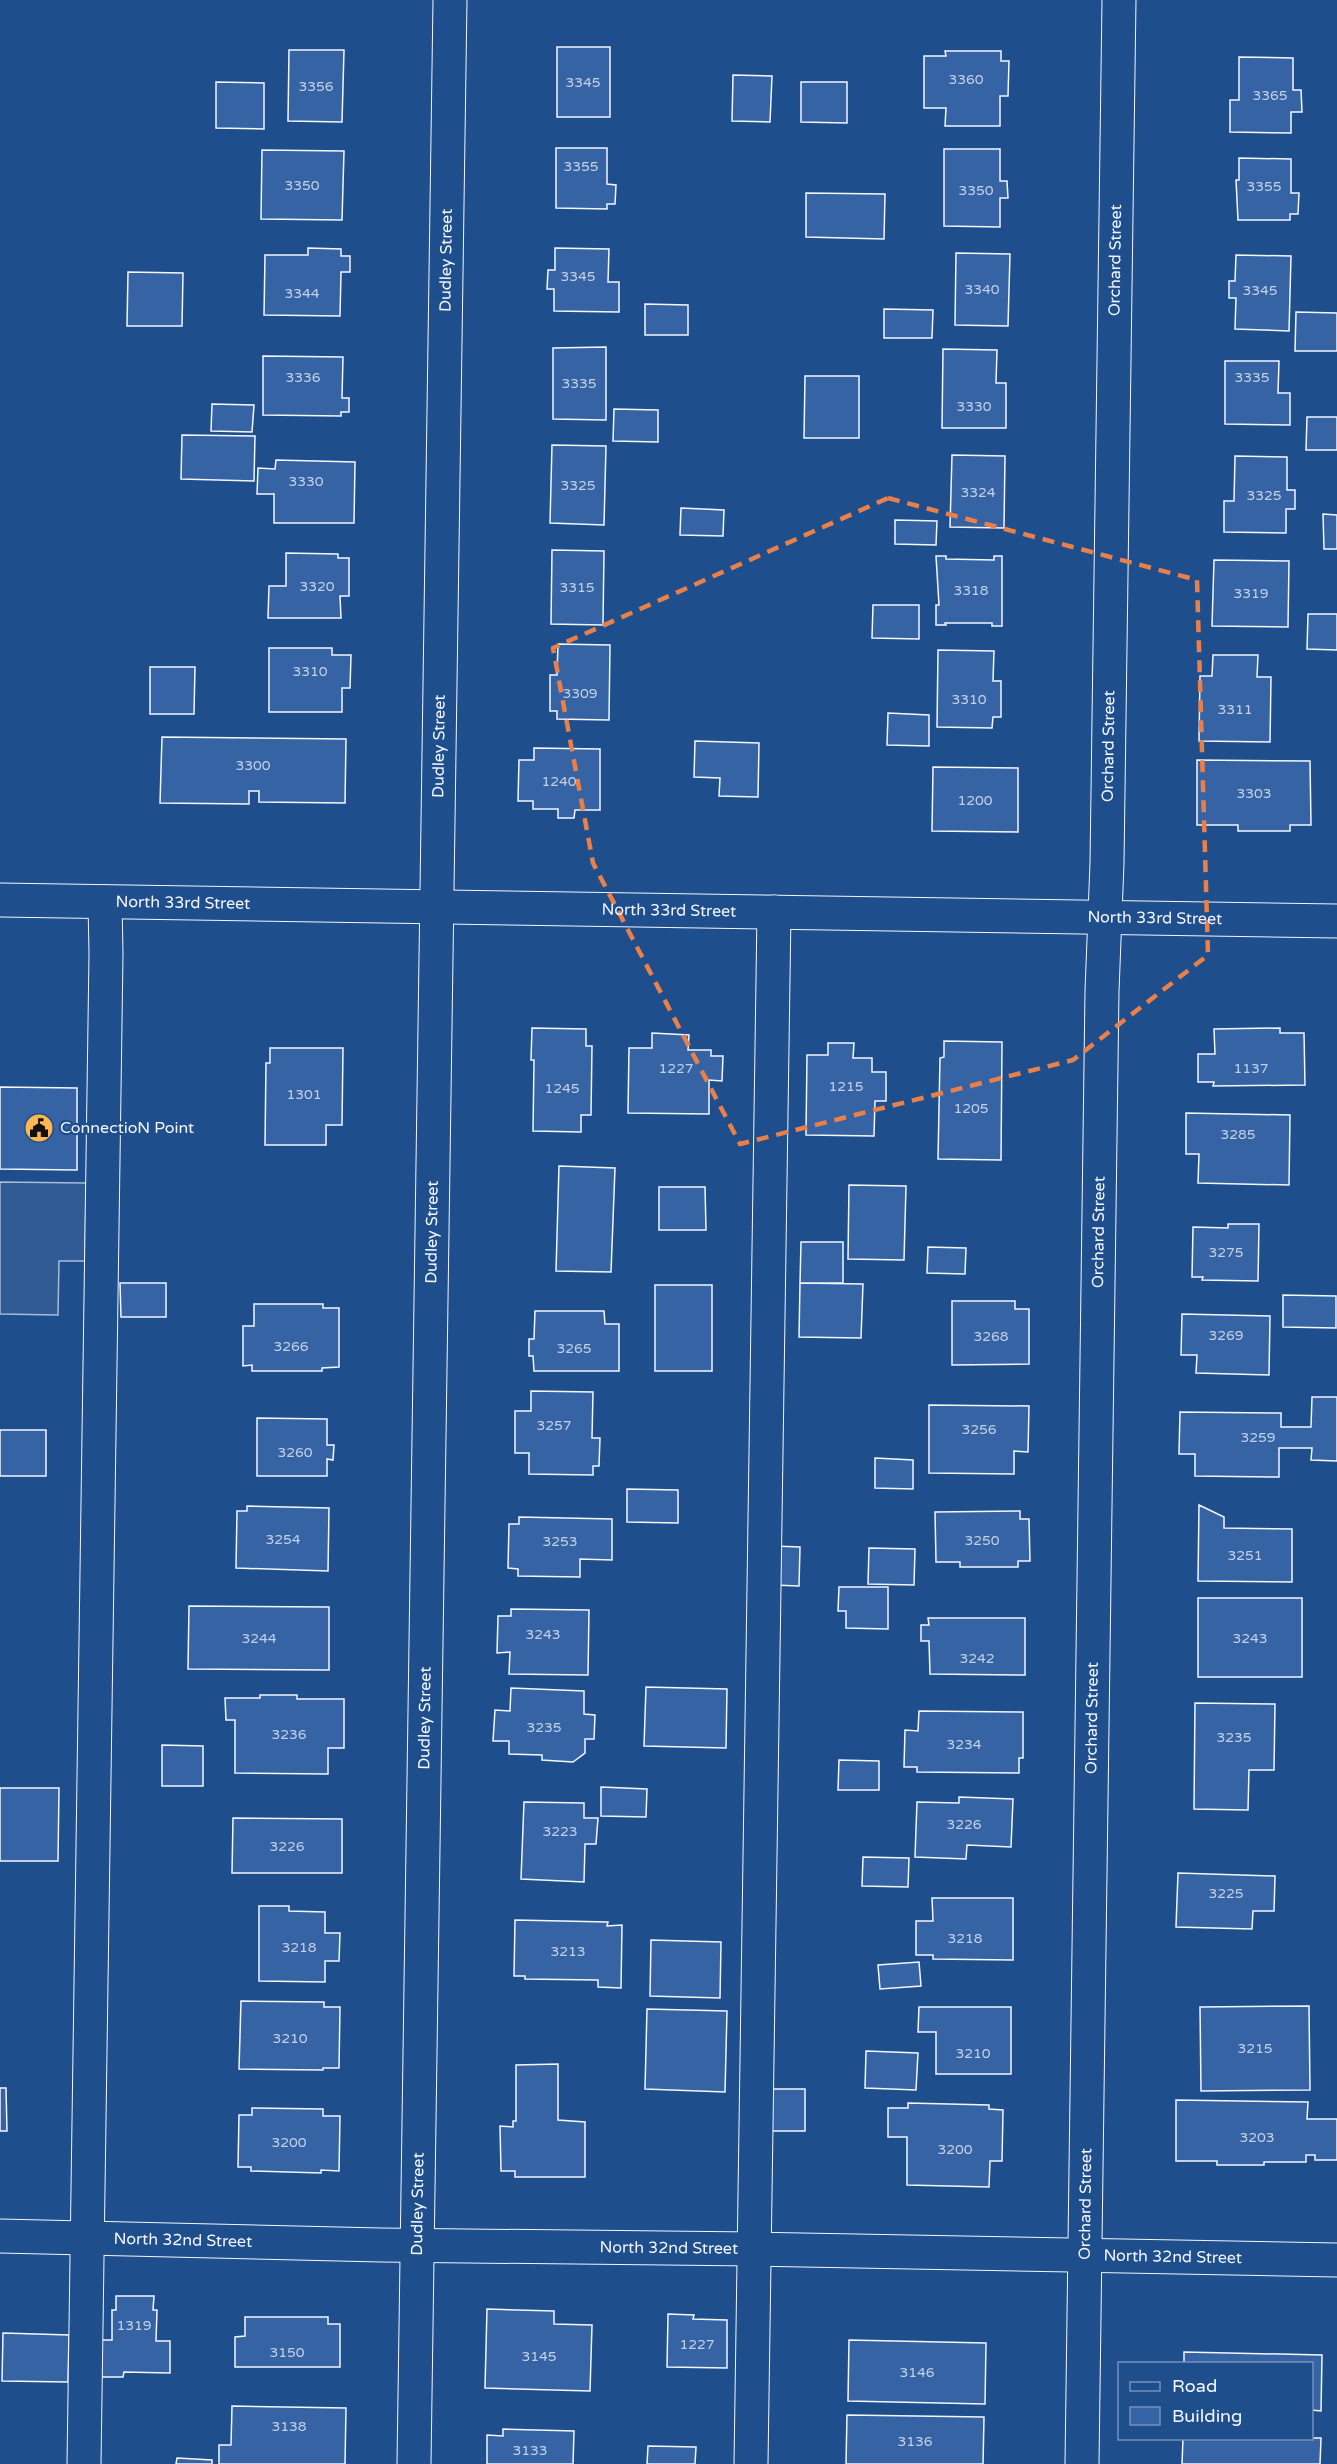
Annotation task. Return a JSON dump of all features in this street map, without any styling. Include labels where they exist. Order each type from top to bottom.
[{"type":"street","name":"Dudley Street","points":[[414,2464],[450,0]]},
{"type":"street","name":"Orchard Street","points":[[1082,2464],[1119,0]]},
{"type":"street","name":"North 33rd Street","points":[[0,900],[1337,921]]},
{"type":"street","points":[[84,2464],[106,1001],[105,902]]},
{"type":"street","points":[[751,2464],[774,912]]},
{"type":"street","name":"North 32nd Street","points":[[0,2236],[418,2246],[754,2249],[1337,2260]]},
{"type":"highlighted area","points":[[888,498],[1197,580],[1208,955],[1073,1060],[740,1144],[593,863],[553,648]]},
{"type":"shaded area","points":[[0,1182],[86,1183],[85,1261],[59,1261],[58,1315],[0,1314]]},
{"type":"building","points":[[557,47],[610,47],[610,117],[557,117]]},
{"type":"building","points":[[289,50],[344,50],[342,122],[288,121]]},
{"type":"building","points":[[945,51],[1001,51],[1001,61],[1009,61],[1008,96],[1000,96],[1000,126],[945,126],[946,108],[924,108],[924,56],[946,56]]},
{"type":"building","points":[[1239,57],[1293,58],[1293,90],[1301,90],[1302,112],[1291,112],[1291,133],[1230,132],[1230,100],[1239,100]]},
{"type":"building","points":[[733,75],[772,76],[770,122],[732,121]]},
{"type":"building","points":[[216,82],[264,83],[264,129],[216,128]]},
{"type":"building","points":[[801,82],[847,82],[847,123],[801,122]]},
{"type":"building","points":[[556,148],[607,148],[607,184],[616,185],[615,204],[607,204],[607,209],[556,208]]},
{"type":"building","points":[[944,149],[1000,149],[1000,181],[1007,181],[1008,198],[1000,198],[1000,227],[944,226]]},
{"type":"building","points":[[262,150],[344,151],[342,220],[261,219]]},
{"type":"building","points":[[1239,158],[1291,159],[1291,193],[1299,193],[1298,214],[1290,214],[1290,220],[1238,220],[1236,180],[1239,180]]},
{"type":"building","points":[[806,193],[885,194],[884,239],[806,237]]},
{"type":"building","points":[[308,248],[341,249],[341,256],[350,256],[350,272],[341,272],[340,316],[264,315],[265,255],[308,255]]},
{"type":"building","points":[[555,248],[609,249],[608,282],[619,282],[619,312],[554,311],[554,289],[547,289],[548,270],[555,270]]},
{"type":"building","points":[[956,253],[1010,254],[1008,326],[955,325]]},
{"type":"building","points":[[1236,255],[1291,256],[1289,331],[1235,329],[1236,298],[1229,298],[1229,281],[1235,281]]},
{"type":"building","points":[[128,272],[183,273],[182,326],[127,326]]},
{"type":"building","points":[[645,304],[688,305],[688,335],[645,335]]},
{"type":"building","points":[[884,309],[933,310],[932,338],[884,338]]},
{"type":"building","points":[[1296,312],[1337,313],[1337,351],[1295,351]]},
{"type":"building","points":[[606,347],[606,420],[553,419],[553,348]]},
{"type":"building","points":[[943,349],[997,350],[996,383],[1006,383],[1006,428],[942,428]]},
{"type":"building","points":[[263,356],[343,357],[342,398],[349,398],[349,412],[341,412],[341,416],[263,415]]},
{"type":"building","points":[[1225,361],[1279,361],[1278,393],[1290,393],[1290,425],[1225,424]]},
{"type":"building","points":[[805,376],[859,376],[859,438],[804,438]]},
{"type":"building","points":[[212,404],[254,405],[252,432],[211,431]]},
{"type":"building","points":[[614,409],[658,410],[658,442],[613,441]]},
{"type":"building","points":[[1307,417],[1337,417],[1337,450],[1306,450]]},
{"type":"building","points":[[182,435],[255,436],[254,481],[181,479]]},
{"type":"building","points":[[552,445],[606,446],[604,525],[550,523]]},
{"type":"building","points":[[952,455],[1005,456],[1004,528],[950,527]]},
{"type":"building","points":[[1235,456],[1287,457],[1287,490],[1295,490],[1295,509],[1286,509],[1286,533],[1224,532],[1224,501],[1234,501]]},
{"type":"building","points":[[276,460],[355,462],[354,523],[274,523],[274,494],[257,494],[258,468],[275,469]]},
{"type":"building","points":[[681,508],[724,510],[723,536],[680,535]]},
{"type":"building","points":[[1323,514],[1337,515],[1337,549],[1324,549]]},
{"type":"building","points":[[895,520],[937,521],[936,545],[895,544]]},
{"type":"building","points":[[552,550],[604,551],[603,625],[551,624]]},
{"type":"building","points":[[286,553],[338,554],[338,558],[349,558],[349,596],[340,596],[341,618],[268,618],[269,586],[286,586]]},
{"type":"building","points":[[936,556],[946,556],[946,559],[994,560],[994,556],[1002,556],[1002,626],[992,626],[992,623],[936,625],[936,605],[939,605]]},
{"type":"building","points":[[1214,560],[1289,561],[1288,627],[1212,626]]},
{"type":"building","points":[[873,605],[919,605],[919,639],[872,638]]},
{"type":"building","points":[[1308,614],[1337,614],[1337,650],[1307,649]]},
{"type":"building","points":[[558,644],[610,645],[609,720],[557,719],[557,711],[550,711],[550,675],[557,675]]},
{"type":"building","points":[[269,648],[332,648],[332,655],[351,655],[350,688],[342,688],[342,712],[269,712]]},
{"type":"building","points":[[938,650],[994,651],[993,681],[1001,681],[1001,717],[993,717],[992,728],[937,727]]},
{"type":"building","points":[[1213,655],[1258,655],[1257,677],[1271,677],[1270,742],[1199,741],[1200,676],[1212,676]]},
{"type":"building","points":[[150,667],[195,667],[194,714],[150,714]]},
{"type":"building","points":[[888,713],[929,715],[929,746],[887,745]]},
{"type":"building","points":[[162,737],[346,739],[345,803],[259,802],[259,791],[249,791],[249,804],[160,803]]},
{"type":"building","points":[[695,741],[759,743],[758,797],[719,796],[720,778],[694,777]]},
{"type":"building","points":[[534,748],[600,749],[600,810],[575,810],[574,818],[558,818],[558,809],[533,809],[533,801],[518,801],[519,760],[534,760]]},
{"type":"building","points":[[1197,760],[1310,761],[1311,825],[1290,825],[1290,831],[1238,831],[1238,825],[1197,825]]},
{"type":"building","points":[[933,767],[1018,768],[1018,832],[932,831]]},
{"type":"building","points":[[532,1028],[586,1029],[586,1046],[592,1046],[591,1115],[581,1115],[581,1132],[533,1131]]},
{"type":"building","points":[[1280,1028],[1280,1033],[1304,1033],[1305,1085],[1213,1086],[1214,1082],[1198,1082],[1198,1054],[1215,1054],[1214,1029]]},
{"type":"building","points":[[652,1033],[689,1035],[688,1050],[711,1050],[711,1056],[723,1056],[722,1081],[709,1080],[709,1114],[628,1113],[629,1048],[652,1048]]},
{"type":"building","points":[[944,1041],[1002,1042],[1001,1160],[938,1159],[940,1058],[944,1057]]},
{"type":"building","points":[[828,1043],[854,1043],[853,1058],[872,1058],[872,1072],[886,1072],[886,1101],[875,1101],[874,1136],[806,1135],[807,1055],[828,1055]]},
{"type":"building","points":[[270,1048],[343,1048],[342,1125],[326,1125],[326,1145],[265,1145],[266,1063],[270,1063]]},
{"type":"building","name":"ConnectioN Point","points":[[0,1087],[77,1088],[77,1170],[0,1169]]},
{"type":"building","points":[[1186,1113],[1290,1115],[1289,1185],[1198,1183],[1199,1154],[1186,1154]]},
{"type":"building","points":[[559,1166],[615,1168],[611,1272],[556,1271]]},
{"type":"building","points":[[849,1185],[906,1186],[904,1260],[848,1259]]},
{"type":"building","points":[[659,1187],[705,1187],[706,1230],[659,1230]]},
{"type":"building","points":[[1228,1224],[1259,1224],[1258,1281],[1202,1280],[1203,1277],[1192,1277],[1193,1227],[1228,1228]]},
{"type":"building","points":[[801,1242],[843,1242],[843,1283],[800,1283]]},
{"type":"building","points":[[928,1247],[966,1248],[965,1274],[927,1273]]},
{"type":"building","points":[[120,1283],[166,1283],[166,1317],[121,1317]]},
{"type":"building","points":[[800,1283],[863,1284],[861,1338],[799,1337]]},
{"type":"building","points":[[655,1285],[712,1285],[712,1371],[655,1371]]},
{"type":"building","points":[[1283,1295],[1336,1296],[1336,1328],[1283,1327]]},
{"type":"building","points":[[952,1301],[1015,1301],[1015,1309],[1029,1309],[1029,1364],[952,1365]]},
{"type":"building","points":[[254,1304],[323,1304],[323,1308],[339,1308],[339,1367],[322,1368],[322,1371],[252,1371],[252,1365],[243,1366],[243,1326],[254,1326]]},
{"type":"building","points":[[535,1311],[604,1311],[605,1324],[619,1324],[619,1371],[534,1371],[533,1356],[529,1356],[529,1339],[534,1339]]},
{"type":"building","points":[[1182,1314],[1270,1316],[1269,1375],[1196,1373],[1197,1355],[1181,1355]]},
{"type":"building","points":[[531,1391],[593,1392],[592,1438],[600,1438],[599,1466],[593,1466],[593,1475],[529,1474],[529,1453],[515,1453],[515,1411],[531,1411]]},
{"type":"building","points":[[1312,1397],[1337,1397],[1337,1461],[1311,1460],[1312,1448],[1279,1448],[1279,1477],[1195,1476],[1195,1454],[1179,1454],[1180,1412],[1281,1413],[1281,1427],[1311,1427]]},
{"type":"building","points":[[929,1405],[1029,1406],[1028,1452],[1014,1451],[1014,1474],[929,1473]]},
{"type":"building","points":[[257,1418],[327,1419],[327,1445],[334,1445],[333,1460],[327,1459],[327,1476],[257,1476]]},
{"type":"building","points":[[0,1430],[46,1430],[46,1476],[0,1476]]},
{"type":"building","points":[[875,1458],[913,1460],[913,1489],[875,1488]]},
{"type":"building","points":[[627,1489],[678,1490],[678,1523],[627,1522]]},
{"type":"building","points":[[1199,1505],[1224,1517],[1224,1528],[1292,1529],[1292,1582],[1198,1581]]},
{"type":"building","points":[[247,1506],[329,1508],[328,1571],[236,1568],[237,1511],[247,1511]]},
{"type":"building","points":[[1020,1511],[1020,1519],[1029,1519],[1030,1561],[1018,1561],[1018,1567],[960,1567],[960,1562],[936,1562],[935,1512]]},
{"type":"building","points":[[519,1517],[612,1519],[612,1560],[580,1559],[580,1577],[518,1576],[518,1569],[508,1568],[509,1524],[519,1524]]},
{"type":"building","points":[[774,1546],[800,1547],[799,1586],[773,1585]]},
{"type":"building","points":[[869,1548],[915,1549],[914,1585],[868,1584]]},
{"type":"building","points":[[839,1587],[888,1587],[888,1629],[846,1628],[846,1611],[838,1611]]},
{"type":"building","points":[[1198,1598],[1302,1598],[1302,1677],[1198,1677]]},
{"type":"building","points":[[189,1606],[329,1607],[329,1670],[188,1669]]},
{"type":"building","points":[[511,1609],[589,1610],[588,1675],[509,1674],[510,1652],[497,1653],[498,1616],[511,1616]]},
{"type":"building","points":[[928,1618],[1025,1618],[1025,1675],[930,1674],[929,1641],[921,1641],[921,1625],[929,1625]]},
{"type":"building","points":[[646,1687],[727,1689],[726,1748],[644,1746]]},
{"type":"building","points":[[511,1688],[584,1691],[584,1714],[595,1715],[594,1739],[585,1739],[585,1753],[573,1762],[542,1760],[542,1755],[509,1754],[509,1741],[493,1741],[495,1710],[510,1711]]},
{"type":"building","points":[[260,1695],[297,1695],[297,1699],[344,1699],[344,1748],[328,1748],[328,1774],[235,1773],[235,1720],[226,1720],[225,1698],[260,1698]]},
{"type":"building","points":[[1195,1703],[1275,1704],[1274,1770],[1249,1770],[1248,1810],[1194,1809]]},
{"type":"building","points":[[919,1711],[1023,1712],[1023,1758],[1019,1758],[1019,1773],[917,1772],[917,1767],[904,1767],[905,1730],[918,1731]]},
{"type":"building","points":[[162,1745],[203,1746],[203,1786],[162,1786]]},
{"type":"building","points":[[839,1760],[879,1761],[879,1790],[838,1790]]},
{"type":"building","points":[[601,1787],[647,1789],[646,1817],[601,1816]]},
{"type":"building","points":[[0,1788],[59,1788],[58,1861],[0,1861]]},
{"type":"building","points":[[959,1797],[1013,1799],[1011,1847],[967,1845],[966,1859],[915,1857],[917,1802],[959,1803]]},
{"type":"building","points":[[524,1802],[584,1803],[584,1818],[598,1818],[596,1844],[585,1844],[584,1882],[521,1879]]},
{"type":"building","points":[[233,1818],[342,1819],[342,1873],[232,1873]]},
{"type":"building","points":[[863,1857],[909,1858],[908,1887],[862,1886]]},
{"type":"building","points":[[1178,1873],[1275,1876],[1274,1911],[1253,1911],[1252,1929],[1176,1927]]},
{"type":"building","points":[[932,1898],[1013,1898],[1013,1960],[933,1959],[933,1955],[916,1955],[916,1921],[933,1921]]},
{"type":"building","points":[[259,1906],[289,1906],[289,1911],[325,1912],[325,1933],[340,1933],[339,1961],[325,1961],[325,1982],[259,1981]]},
{"type":"building","points":[[515,1920],[608,1922],[607,1926],[622,1925],[621,1988],[598,1987],[598,1980],[525,1979],[525,1976],[514,1976]]},
{"type":"building","points":[[651,1940],[721,1942],[720,1998],[650,1996]]},
{"type":"building","points":[[919,1962],[921,1986],[880,1989],[878,1965]]},
{"type":"building","points":[[241,2001],[324,2002],[324,2007],[340,2007],[339,2068],[323,2068],[323,2070],[239,2069]]},
{"type":"building","points":[[1309,2006],[1310,2090],[1201,2091],[1200,2007]]},
{"type":"building","points":[[919,2007],[1011,2007],[1011,2074],[936,2074],[936,2032],[918,2032]]},
{"type":"building","points":[[647,2009],[727,2011],[725,2092],[645,2089]]},
{"type":"building","points":[[866,2051],[918,2053],[916,2090],[865,2088]]},
{"type":"building","points":[[558,2064],[558,2120],[585,2122],[585,2177],[515,2177],[515,2171],[501,2171],[500,2126],[513,2127],[513,2121],[516,2121],[516,2065]]},
{"type":"building","points":[[0,2088],[6,2088],[7,2131],[0,2131]]},
{"type":"building","points":[[768,2089],[805,2089],[805,2131],[768,2131]]},
{"type":"building","points":[[1176,2100],[1308,2102],[1307,2119],[1337,2119],[1337,2160],[1315,2160],[1315,2155],[1306,2155],[1306,2162],[1264,2162],[1264,2165],[1217,2165],[1217,2161],[1176,2161]]},
{"type":"building","points":[[908,2103],[989,2105],[989,2109],[1003,2110],[1002,2161],[990,2161],[989,2187],[907,2185],[907,2137],[888,2137],[888,2108],[908,2108]]},
{"type":"building","points":[[252,2108],[323,2109],[323,2116],[340,2116],[339,2171],[321,2170],[321,2173],[251,2171],[251,2167],[238,2167],[239,2115],[252,2115]]},
{"type":"building","points":[[116,2296],[154,2296],[153,2310],[157,2310],[156,2341],[170,2341],[170,2373],[124,2372],[123,2377],[101,2377],[101,2340],[112,2340],[112,2310],[116,2310]]},
{"type":"building","points":[[487,2309],[554,2311],[554,2324],[592,2325],[590,2391],[485,2388]]},
{"type":"building","points":[[668,2314],[694,2315],[693,2319],[727,2320],[727,2368],[667,2367]]},
{"type":"building","points":[[245,2317],[328,2317],[328,2324],[340,2324],[340,2367],[235,2367],[235,2337],[245,2336]]},
{"type":"building","points":[[3,2333],[69,2335],[68,2382],[2,2381]]},
{"type":"building","points":[[849,2340],[986,2343],[985,2404],[848,2401]]},
{"type":"building","points":[[1184,2352],[1322,2355],[1321,2411],[1313,2410],[1313,2362],[1184,2362]]},
{"type":"building","points":[[232,2406],[346,2408],[345,2464],[219,2464],[219,2445],[231,2445]]},
{"type":"building","points":[[847,2415],[984,2417],[983,2464],[846,2464]]},
{"type":"building","points":[[503,2429],[574,2431],[573,2464],[487,2464],[487,2435],[503,2436]]},
{"type":"building","points":[[1313,2438],[1321,2438],[1320,2464],[1182,2464],[1183,2440],[1313,2440]]},
{"type":"building","points":[[648,2446],[696,2447],[695,2464],[647,2464]]},
{"type":"building","points":[[177,2458],[212,2460],[212,2464],[176,2464]]},
{"type":"place","name":"ConnectioN Point","points":[[39,1128]]}]
